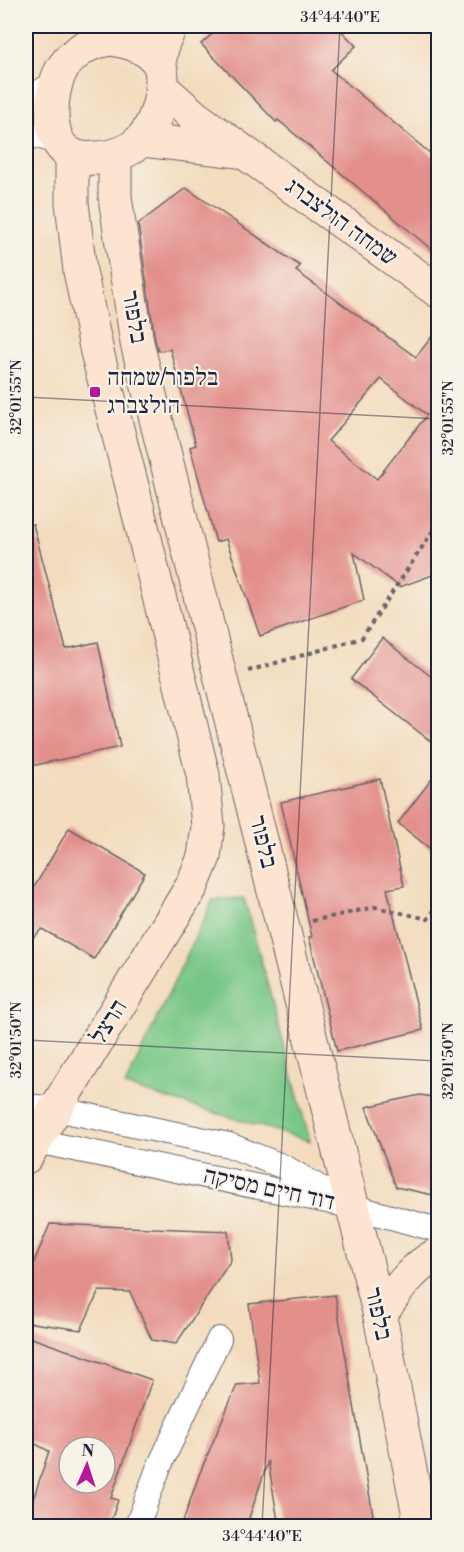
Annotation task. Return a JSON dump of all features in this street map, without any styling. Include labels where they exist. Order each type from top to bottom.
[{"type":"street","points":[[26,137],[39,136],[88,159],[108,158],[129,148],[152,124],[159,105],[163,42],[171,26]]},
{"type":"street","points":[[65,149],[53,126],[52,107],[57,82],[63,68],[76,53],[87,45],[126,33],[132,43],[147,52],[161,76]]},
{"type":"street","name":"שמחה הולצברג","points":[[161,76],[195,117],[438,291]]},
{"type":"street","points":[[26,100],[57,82]]},
{"type":"street","name":"שמחה הולצברג","points":[[129,148],[244,152]]},
{"type":"street","name":"בלפור","points":[[129,148],[115,197],[137,343],[285,927],[351,1206],[380,1316],[421,1527]]},
{"type":"street","name":"בלפור","points":[[65,149],[80,271],[97,352],[203,775],[208,826],[204,857],[192,886]]},
{"type":"street","name":"הרצל","points":[[29,1146],[41,1107],[192,886]]},
{"type":"street","name":"דוד חיים מסיקה","points":[[41,1107],[228,1145],[284,1167],[351,1206]]},
{"type":"street","name":"דוד חיים מסיקה","points":[[29,1146],[351,1206]]},
{"type":"street","points":[[351,1206],[438,1230]]},
{"type":"street","points":[[380,1316],[395,1292],[411,1274],[438,1254]]},
{"type":"street","points":[[137,1527],[158,1469],[219,1339]]},
{"type":"path","points":[[222,679],[362,638],[438,523]]},
{"type":"path","points":[[285,927],[375,907],[428,919],[438,905]]},
{"type":"green space","points":[[244,898],[310,1141],[125,1086],[213,900]]},
{"type":"building","points":[[221,26],[337,26],[356,46],[331,70],[438,160],[438,255],[278,120],[276,122],[201,44]]},
{"type":"building","points":[[186,188],[300,266],[296,271],[416,357],[438,329],[438,573],[400,587],[354,553],[364,600],[260,636],[226,539],[216,542],[190,447],[196,445],[170,349],[158,351],[138,224]],"holes":[[[381,379],[427,415],[377,479],[328,441]]]},
{"type":"building","points":[[33,524],[66,649],[98,642],[120,747],[26,767],[26,525]]},
{"type":"building","points":[[382,638],[438,682],[438,747],[351,679]]},
{"type":"building","points":[[438,771],[438,855],[398,823]]},
{"type":"building","points":[[380,779],[404,886],[387,889],[423,1030],[337,1051],[309,937],[312,937],[281,802]]},
{"type":"building","points":[[69,828],[145,873],[94,959],[42,929],[26,944],[26,901]]},
{"type":"building","points":[[420,1095],[438,1098],[438,1196],[396,1187],[366,1107]]},
{"type":"building","points":[[50,1224],[228,1231],[231,1260],[176,1344],[152,1340],[130,1292],[99,1291],[81,1330],[26,1322],[26,1281]]},
{"type":"building","points":[[335,1295],[375,1527],[279,1527],[268,1461],[246,1527],[181,1527],[199,1475],[237,1385],[260,1383],[249,1304]]},
{"type":"building","points":[[26,1336],[152,1380],[117,1481],[117,1435],[57,1435],[57,1495],[112,1495],[111,1498],[118,1500],[109,1527],[26,1527],[49,1451],[26,1439]]},
{"type":"place","name":"בלפור/שמחה הולצברג","points":[[95,392]]}]
